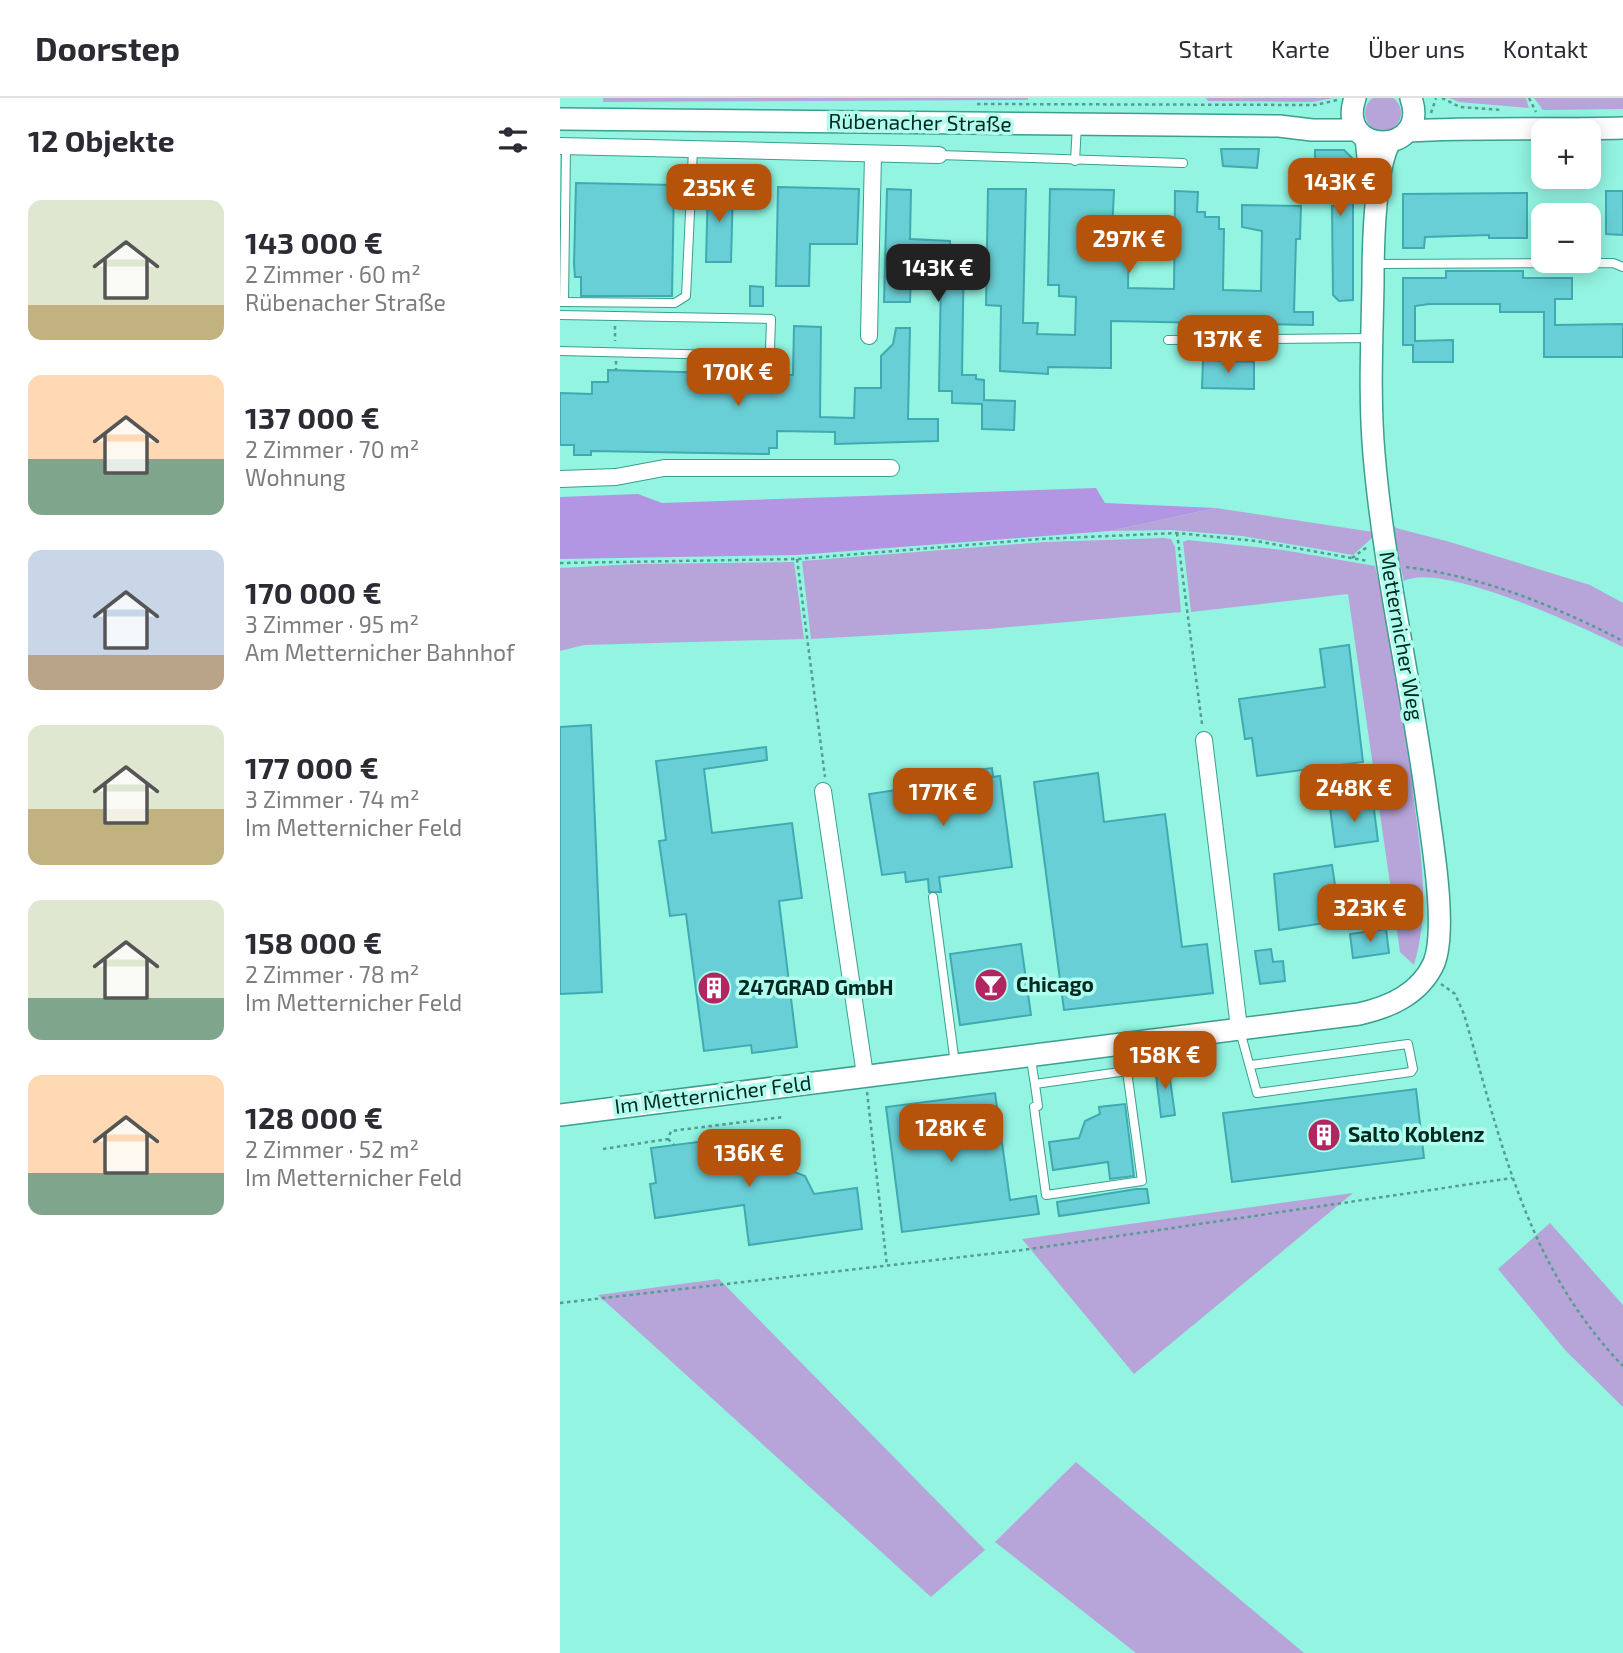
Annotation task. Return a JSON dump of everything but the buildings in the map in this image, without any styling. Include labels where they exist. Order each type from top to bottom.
[{"type":"street","name":"Rübenacher Straße","points":[[1279,126],[1332,118],[1354,102],[1361,134]]},
{"type":"street","points":[[1408,131],[1419,104],[1486,127]]},
{"type":"street","name":"Rübenacher Straße","points":[[560,119],[1279,126],[1361,134],[1389,143]]},
{"type":"street","points":[[1389,143],[1408,131],[1486,127],[1539,131],[1623,128]]},
{"type":"street","name":"Metternicher Weg","points":[[1361,134],[1375,222]]},
{"type":"street","name":"Metternicher Weg","points":[[1389,143],[1375,222],[1373,441],[1388,565],[1417,723],[1431,831],[1438,940],[1428,974]]},
{"type":"street","name":"Rübenacher Straße","points":[[563,146],[939,155]]},
{"type":"street","name":"Rübenacher Straße","points":[[869,336],[873,154]]},
{"type":"street","points":[[560,479],[616,477],[664,468],[891,468]]},
{"type":"street","points":[[1204,740],[1239,1028]]},
{"type":"street","points":[[823,791],[865,1075]]},
{"type":"street","name":"Im Metternicher Feld","points":[[560,1115],[1375,1011],[1412,992],[1428,974]]},
{"type":"lane","points":[[1075,161],[1077,124]]},
{"type":"lane","points":[[563,146],[562,302],[675,303],[686,296],[693,150]]},
{"type":"lane","name":"Rübenacher Straße","points":[[939,155],[1183,163]]},
{"type":"lane","points":[[1373,264],[1613,264],[1623,267]]},
{"type":"lane","points":[[560,316],[771,319],[770,350],[766,356],[560,351]]},
{"type":"lane","points":[[1168,340],[1372,338]]},
{"type":"lane","points":[[933,897],[955,1064]]},
{"type":"lane","points":[[1239,1028],[1257,1093],[1411,1072],[1413,1069],[1408,1044],[1251,1065]]},
{"type":"lane","points":[[1031,1055],[1038,1106],[1034,1107],[1046,1195],[1142,1181],[1127,1071],[1035,1084]]},
{"type":"path","points":[[1419,104],[1436,98]]},
{"type":"path","points":[[1529,98],[1536,112]]},
{"type":"path","points":[[1326,104],[1327,111]]},
{"type":"path","points":[[1177,533],[1204,740]]},
{"type":"path","points":[[560,563],[797,559],[1040,539],[1177,533],[1256,541],[1388,565],[1451,573],[1508,590],[1572,615],[1623,641]]},
{"type":"path","points":[[797,559],[825,769],[823,791]]},
{"type":"path","points":[[1428,974],[1455,994],[1512,1178],[1556,1280],[1579,1317],[1623,1366]]},
{"type":"path","points":[[865,1075],[887,1266]]},
{"type":"path","points":[[668,1139],[671,1131],[783,1116]]},
{"type":"path","points":[[668,1139],[674,1145]]},
{"type":"path","points":[[603,1149],[668,1139]]},
{"type":"path","points":[[560,1303],[1023,1250],[1512,1178]]},
{"type":"shaded area","points":[[1383,95],[1396,100],[1401,113],[1396,126],[1383,131],[1370,126],[1365,113],[1370,100]]},
{"type":"shaded area","points":[[603,98],[1028,98],[1028,100],[603,102]]},
{"type":"shaded area","points":[[1206,98],[1334,98],[1312,102],[1208,101]]},
{"type":"shaded area","points":[[1449,98],[1526,98],[1529,108],[1459,102]]},
{"type":"shaded area","points":[[1534,98],[1623,98],[1623,109],[1543,110]]},
{"type":"shaded area","points":[[1096,488],[1105,503],[1216,508],[1109,531],[797,555],[560,559],[560,497],[638,494],[662,503]]},
{"type":"shaded area","points":[[1216,508],[1373,532],[1373,537],[1353,555],[1242,536],[1171,530],[1109,531]]},
{"type":"shaded area","points":[[1389,520],[1396,528],[1590,585],[1623,603],[1623,647],[1547,612],[1480,588],[1422,577],[1404,581]]},
{"type":"shaded area","points":[[1171,539],[1175,547],[1181,612],[987,629],[811,639],[802,561],[1045,542]]},
{"type":"shaded area","points":[[1188,540],[1283,550],[1375,566],[1397,674],[1420,852],[1422,920],[1414,965],[1400,952],[1348,594],[1191,612],[1183,542]]},
{"type":"shaded area","points":[[794,562],[804,639],[584,645],[560,651],[560,568]]},
{"type":"shaded area","points":[[1353,1193],[1134,1374],[1022,1239]]},
{"type":"shaded area","points":[[1550,1223],[1623,1305],[1623,1407],[1566,1351],[1498,1269]]},
{"type":"shaded area","points":[[719,1279],[985,1550],[931,1597],[598,1295]]},
{"type":"shaded area","points":[[1076,1462],[1304,1653],[1136,1653],[995,1542]]},
{"type":"place","name":"Chicago","points":[[991,985]]},
{"type":"place","name":"247GRAD GmbH","points":[[714,988]]},
{"type":"place","name":"Salto Koblenz","points":[[1324,1135]]}]
